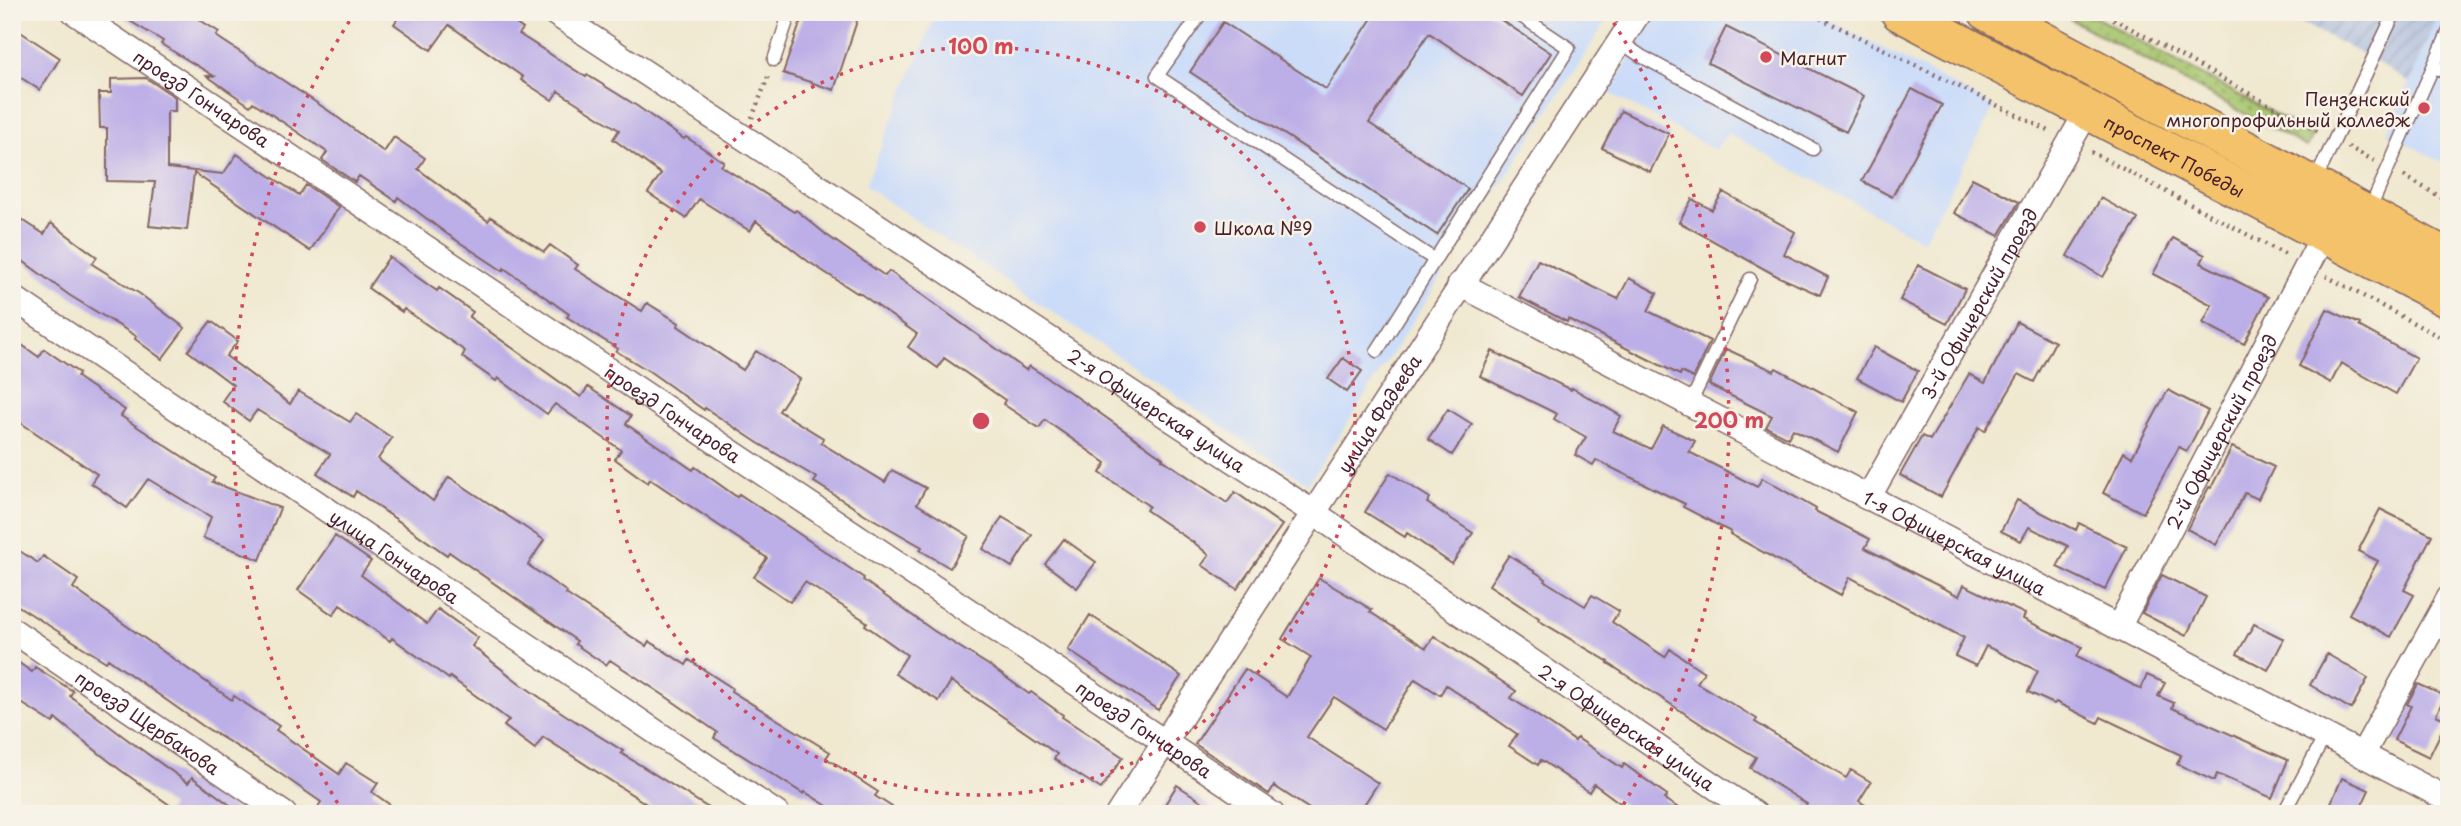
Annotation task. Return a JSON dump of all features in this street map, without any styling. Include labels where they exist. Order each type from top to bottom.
[{"type":"main road","name":"проспект Победы","points":[[1900,12],[2079,126],[2309,219],[2367,215],[2449,258]]},
{"type":"main road","name":"проспект Победы","points":[[1988,12],[2309,219],[2449,299]]},
{"type":"street","name":"проезд Гончарова","points":[[74,12],[1166,740],[1272,814]]},
{"type":"street","name":"2-я Офицерская улица","points":[[553,12],[1314,513],[1755,814]]},
{"type":"street","name":"улица Фадеева","points":[[1118,814],[1639,12]]},
{"type":"street","name":"3-й Офицерский проезд","points":[[1868,498],[2079,126]]},
{"type":"street","name":"2-й Офицерский проезд","points":[[2118,628],[2309,219]]},
{"type":"street","name":"1-я Офицерская улица","points":[[1460,284],[2449,800]]},
{"type":"street","name":"улица Гончарова","points":[[12,297],[777,814]]},
{"type":"street","points":[[2362,755],[2449,598]]},
{"type":"street","name":"проезд Щербакова","points":[[12,630],[284,814]]},
{"type":"lane","points":[[774,60],[790,12]]},
{"type":"lane","points":[[1202,12],[1157,76],[1435,260]]},
{"type":"lane","points":[[1377,351],[1569,48],[1515,12]]},
{"type":"lane","points":[[2309,219],[2334,141],[2395,12]]},
{"type":"lane","points":[[2367,215],[2449,31]]},
{"type":"lane","points":[[1619,41],[1641,56],[1813,149]]},
{"type":"lane","points":[[2433,67],[2449,74]]},
{"type":"lane","points":[[1689,404],[1751,279]]},
{"type":"lane","points":[[2283,814],[2325,736]]},
{"type":"path","points":[[1808,12],[2309,219],[2449,342]]},
{"type":"path","points":[[2101,12],[2449,202]]},
{"type":"path","points":[[744,138],[774,60]]},
{"type":"shaded area","name":"Школа №9","points":[[937,12],[1612,12],[1308,484],[865,186]]},
{"type":"shaded area","points":[[1657,12],[1814,12],[1994,107],[1923,241],[1728,133],[1715,150],[1609,93]]},
{"type":"shaded area","points":[[2281,12],[2439,12],[2409,83],[2371,59]]},
{"type":"shaded area","name":"Пензенский многопрофильный колледж","points":[[2439,12],[2449,12],[2449,166],[2388,133]]},
{"type":"green space","points":[[2057,12],[2086,12],[2313,135],[2306,147]]},
{"type":"building","points":[[115,12],[187,12],[219,32],[216,36],[329,111],[384,152],[394,137],[425,158],[418,169],[488,221],[491,217],[544,252],[550,245],[578,265],[575,269],[642,311],[647,303],[743,370],[756,351],[800,379],[779,411],[823,438],[821,443],[885,482],[892,470],[926,488],[917,504],[969,536],[950,568],[920,550],[922,547],[814,482],[817,478],[705,408],[704,410],[616,351],[618,349],[567,317],[569,314],[504,268],[503,271],[447,234],[398,197],[396,201],[359,176],[355,182],[322,160],[327,152],[253,102],[250,106],[207,76],[214,76]]},
{"type":"building","points":[[402,12],[500,12],[523,29],[519,34],[724,162],[721,166],[794,212],[796,210],[885,276],[889,271],[1026,370],[1029,366],[1074,395],[1227,503],[1235,492],[1282,525],[1237,589],[1202,565],[1209,555],[1146,510],[1149,506],[1100,473],[1106,463],[1045,420],[1039,428],[1003,404],[1005,400],[944,358],[938,368],[908,347],[917,334],[858,292],[809,262],[756,221],[750,231],[699,199],[686,218],[648,193],[661,174],[613,139],[619,130],[558,91],[552,100],[449,25],[431,50],[394,24]]},
{"type":"building","points":[[804,12],[860,12],[834,90],[783,73]]},
{"type":"building","points":[[1376,12],[1489,12],[1551,53],[1523,96],[1429,33],[1369,123],[1468,189],[1437,235],[1190,72],[1223,22],[1326,89]]},
{"type":"building","points":[[1726,27],[1864,96],[1846,132],[1708,63]]},
{"type":"building","points":[[19,31],[60,58],[40,90],[12,72],[12,41]]},
{"type":"building","points":[[146,78],[175,97],[175,111],[167,111],[167,168],[223,174],[237,154],[299,195],[306,185],[339,207],[310,251],[194,173],[187,230],[149,226],[155,182],[107,181],[107,128],[100,128],[99,93],[111,93],[111,79]]},
{"type":"building","points":[[1912,89],[1942,105],[1892,197],[1862,181]]},
{"type":"building","points":[[1621,111],[1669,134],[1650,172],[1602,148]]},
{"type":"building","points":[[1972,178],[2019,202],[1999,236],[1954,213]]},
{"type":"building","points":[[1723,192],[1795,232],[1784,254],[1828,277],[1820,295],[1777,276],[1679,222],[1692,199],[1712,210]]},
{"type":"building","points":[[2101,198],[2138,219],[2103,277],[2067,256]]},
{"type":"building","points":[[12,213],[44,234],[51,223],[97,257],[92,264],[140,294],[185,328],[162,359],[135,339],[136,336],[69,295],[12,253]]},
{"type":"building","points":[[2173,238],[2205,255],[2201,263],[2268,297],[2244,344],[2203,323],[2212,305],[2153,274]]},
{"type":"building","points":[[389,257],[437,291],[439,288],[473,312],[469,317],[581,397],[588,387],[631,416],[626,424],[693,470],[695,467],[737,497],[739,494],[789,527],[864,578],[863,580],[934,631],[1029,694],[1031,692],[1063,715],[1062,717],[1123,757],[1101,789],[1054,759],[1057,754],[951,681],[939,701],[895,674],[907,655],[865,625],[867,622],[805,582],[790,602],[754,577],[767,558],[650,479],[648,483],[615,459],[621,450],[555,404],[547,414],[498,378],[496,381],[462,357],[465,351],[368,288]]},
{"type":"building","points":[[1538,260],[1618,299],[1629,278],[1657,293],[1648,311],[1710,341],[1693,378],[1681,372],[1680,375],[1519,297]]},
{"type":"building","points":[[1918,265],[1965,289],[1947,324],[1900,300]]},
{"type":"building","points":[[2327,309],[2360,324],[2359,326],[2416,358],[2396,394],[2341,363],[2331,383],[2299,366]]},
{"type":"building","points":[[211,321],[238,341],[226,356],[290,404],[298,391],[350,422],[356,414],[392,438],[378,459],[433,501],[449,477],[511,518],[544,540],[528,565],[567,592],[566,594],[646,646],[649,641],[686,665],[689,660],[732,688],[731,691],[830,752],[826,758],[878,792],[875,796],[903,814],[840,814],[805,792],[804,794],[714,738],[717,732],[665,696],[610,660],[606,665],[575,644],[577,641],[449,552],[447,555],[356,491],[353,497],[317,473],[330,454],[257,410],[249,421],[222,401],[233,385],[188,351]]},
{"type":"building","points":[[2017,322],[2055,342],[2034,382],[2019,374],[1985,431],[1979,427],[1941,497],[1900,475],[1922,436],[1930,440],[1969,374],[1985,383]]},
{"type":"building","points":[[12,338],[39,357],[44,349],[79,373],[77,377],[125,410],[121,416],[215,478],[212,482],[280,508],[260,560],[203,538],[211,517],[148,479],[127,508],[91,483],[97,474],[12,417]]},
{"type":"building","points":[[1874,347],[1918,371],[1901,402],[1857,378]]},
{"type":"building","points":[[1726,349],[1774,371],[1776,368],[1858,412],[1838,452],[1793,429],[1788,438],[1766,427],[1772,416],[1709,385]]},
{"type":"building","points":[[1492,351],[1571,390],[1572,388],[1621,416],[1613,431],[1651,449],[1663,426],[1695,441],[1689,452],[1757,487],[1762,478],[1816,509],[1815,511],[1870,539],[1865,548],[1919,576],[1959,596],[1964,585],[2025,614],[2023,619],[2082,647],[2077,656],[2141,689],[2147,675],[2165,683],[2158,696],[2174,703],[2172,708],[2288,760],[2272,798],[2217,774],[2214,781],[2177,764],[2181,755],[2101,717],[2098,723],[2056,702],[2054,704],[2028,692],[2038,671],[1986,646],[1976,666],[1955,656],[1964,638],[1850,577],[1841,595],[1683,507],[1685,504],[1596,460],[1593,465],[1575,455],[1586,437],[1554,419],[1557,414],[1480,376]]},
{"type":"building","points":[[1343,358],[1362,371],[1347,392],[1328,379]]},
{"type":"building","points":[[2168,390],[2208,411],[2187,451],[2179,447],[2143,513],[2103,493],[2124,452],[2132,457]]},
{"type":"building","points":[[1448,409],[1472,424],[1452,455],[1428,439]]},
{"type":"building","points":[[2232,447],[2274,467],[2258,499],[2245,493],[2216,545],[2187,529]]},
{"type":"building","points":[[1390,473],[1430,498],[1427,503],[1473,533],[1452,564],[1407,533],[1405,537],[1365,512]]},
{"type":"building","points":[[2017,500],[2076,530],[2079,523],[2127,547],[2105,590],[2057,567],[2068,546],[2029,527],[2021,541],[2001,531]]},
{"type":"building","points":[[2380,509],[2432,535],[2404,590],[2414,595],[2391,637],[2349,614],[2378,561],[2358,551]]},
{"type":"building","points":[[1002,517],[1032,535],[1012,567],[983,549]]},
{"type":"building","points":[[335,536],[371,561],[361,575],[427,624],[438,609],[478,638],[472,646],[522,685],[623,751],[621,753],[718,814],[662,814],[543,737],[535,749],[504,726],[509,720],[392,638],[390,641],[340,605],[333,615],[298,590]]},
{"type":"building","points":[[1064,539],[1096,562],[1077,588],[1045,564]]},
{"type":"building","points":[[12,546],[38,563],[43,556],[78,580],[73,588],[232,700],[234,696],[279,726],[276,730],[339,774],[346,763],[378,783],[372,792],[403,814],[314,814],[321,802],[269,766],[203,726],[108,659],[106,662],[12,602]]},
{"type":"building","points":[[1509,555],[1585,606],[1592,595],[1619,611],[1612,622],[1665,657],[1670,649],[1704,672],[1697,683],[1846,778],[1851,770],[1871,782],[1859,801],[1879,814],[1801,814],[1807,804],[1750,768],[1756,757],[1704,726],[1609,662],[1538,620],[1539,618],[1489,585]]},
{"type":"building","points":[[2162,575],[2206,597],[2186,636],[2142,613]]},
{"type":"building","points":[[1319,578],[1372,610],[1370,612],[1426,648],[1434,636],[1516,691],[1511,698],[1575,741],[1577,738],[1622,768],[1624,764],[1667,795],[1664,799],[1688,814],[1635,814],[1594,784],[1589,792],[1541,760],[1538,765],[1509,746],[1517,734],[1446,685],[1440,695],[1415,679],[1383,729],[1334,697],[1307,737],[1378,783],[1358,814],[1317,814],[1274,786],[1269,794],[1195,744],[1245,669],[1287,697],[1311,657],[1282,639]]},
{"type":"building","points":[[1090,615],[1181,676],[1158,710],[1068,650]]},
{"type":"building","points":[[2254,624],[2284,639],[2268,670],[2237,654]]},
{"type":"building","points":[[2327,654],[2368,678],[2351,709],[2310,685]]},
{"type":"building","points":[[12,658],[32,672],[35,667],[73,691],[70,696],[124,737],[188,783],[192,777],[242,814],[166,814],[171,806],[56,719],[53,723],[12,697]]},
{"type":"building","points":[[2418,684],[2445,696],[2436,715],[2447,720],[2429,757],[2394,740],[2411,706],[2407,704]]},
{"type":"building","points":[[2342,778],[2369,790],[2358,814],[2326,814]]},
{"type":"building","points":[[1177,785],[1221,814],[1159,814]]},
{"type":"place","name":"Магнит","points":[[1766,57]]},
{"type":"place","name":"Пензенский многопрофильный колледж","points":[[2424,108]]},
{"type":"place","name":"Школа №9","points":[[1200,227]]}]
